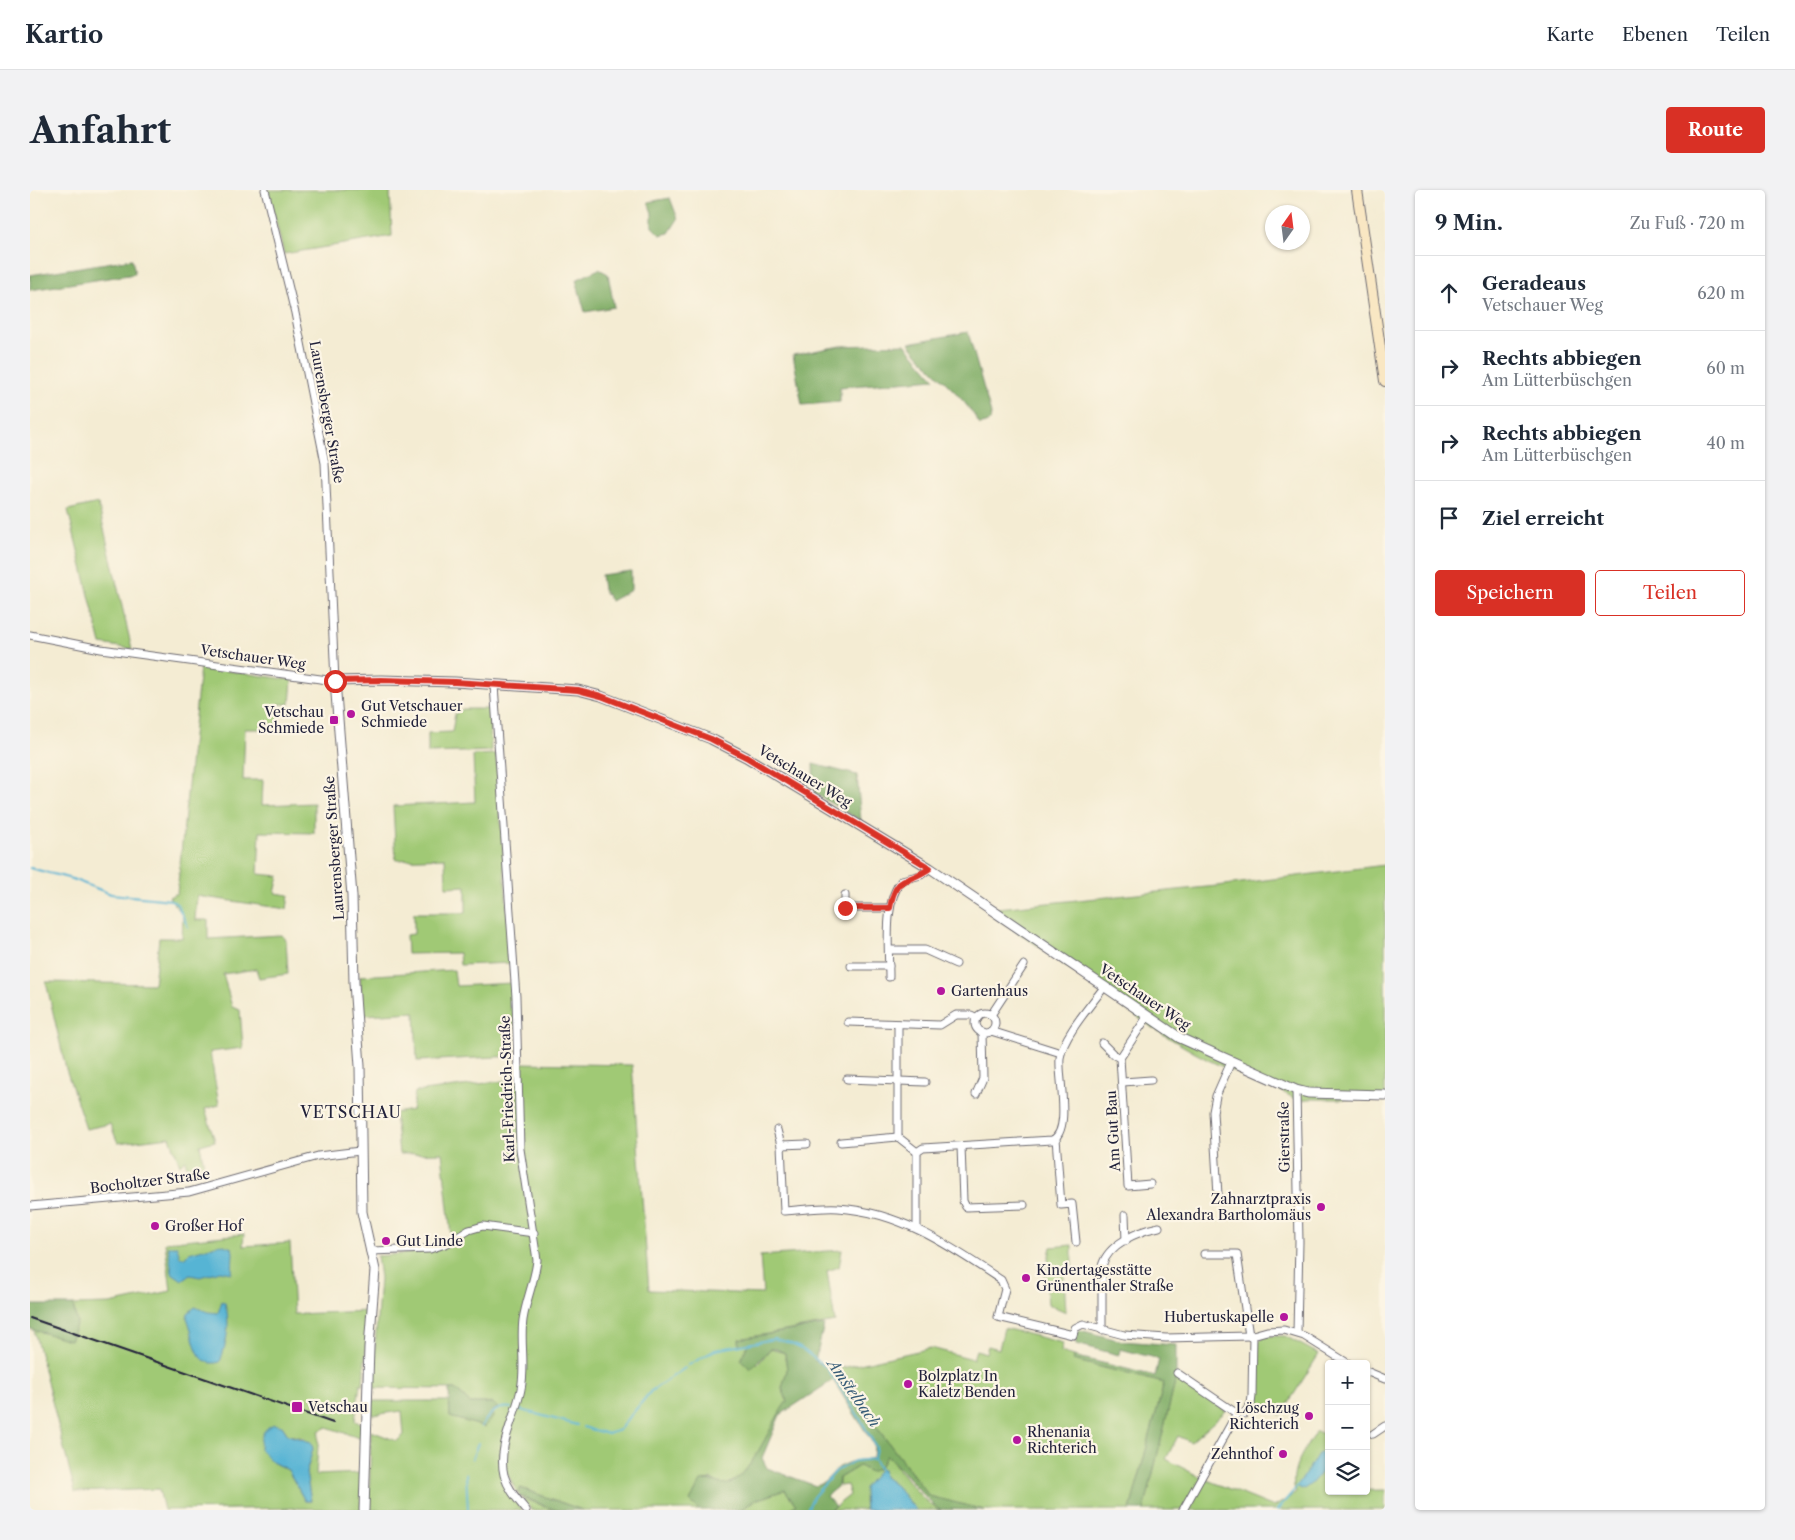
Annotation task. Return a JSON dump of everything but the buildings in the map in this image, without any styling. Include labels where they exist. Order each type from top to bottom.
[{"type":"main road","points":[[1357,190],[1385,381]]},
{"type":"street","name":"Laurensberger Straße","points":[[265,190],[295,313],[325,463],[335,681],[352,896],[355,1008],[360,1066],[362,1212],[375,1270],[369,1366],[364,1510]]},
{"type":"street","name":"Vetschauer Weg","points":[[30,635],[93,648],[335,681],[381,680],[494,685],[586,692],[711,739],[746,757],[930,868],[1180,1038],[1231,1062],[1308,1094],[1385,1095]]},
{"type":"street","name":"Karl-Friedrich-Straße","points":[[494,685],[516,998],[520,1149],[534,1233],[536,1270],[524,1320],[522,1382],[504,1448],[503,1466],[504,1475],[513,1494],[526,1510]]},
{"type":"street","points":[[889,977],[892,894],[902,880],[921,875],[930,868]]},
{"type":"street","points":[[845,895],[845,908],[890,908]]},
{"type":"street","points":[[890,950],[925,950],[956,964]]},
{"type":"street","points":[[990,1015],[1024,965]]},
{"type":"street","points":[[851,966],[889,966]]},
{"type":"street","points":[[1076,1242],[1072,1204],[1061,1205],[1056,1138],[1062,1126],[1061,1053],[1063,1046],[1104,986]]},
{"type":"street","points":[[991,1031],[995,1023],[990,1015],[983,1014],[977,1018],[976,1027],[982,1032],[991,1031],[1061,1053]]},
{"type":"street","points":[[848,1022],[940,1025],[956,1015],[971,1015],[977,1018]]},
{"type":"street","points":[[1102,1043],[1114,1056],[1120,1058],[1147,1017]]},
{"type":"street","points":[[898,1024],[898,1138]]},
{"type":"street","points":[[976,1094],[983,1078],[982,1032]]},
{"type":"street","name":"Am Gut Bau","points":[[1120,1058],[1128,1186],[1150,1184]]},
{"type":"street","points":[[1218,1195],[1213,1112],[1216,1096],[1231,1062]]},
{"type":"street","points":[[847,1079],[925,1082]]},
{"type":"street","name":"Am Gut Bau","points":[[1123,1082],[1151,1080]]},
{"type":"street","name":"Gierstraße","points":[[1296,1090],[1299,1242],[1297,1333]]},
{"type":"street","points":[[777,1130],[781,1145],[784,1211],[825,1208],[857,1210],[888,1216],[917,1228],[946,1243],[1001,1280],[1005,1289],[998,1318],[1073,1335],[1078,1325],[1147,1338],[1251,1335],[1267,1331],[1297,1333],[1342,1360]]},
{"type":"street","points":[[841,1142],[898,1138],[918,1152]]},
{"type":"street","points":[[918,1152],[924,1148],[1056,1138]]},
{"type":"street","points":[[781,1145],[807,1144]]},
{"type":"street","points":[[961,1146],[963,1201],[966,1208],[1024,1206]]},
{"type":"street","name":"Bocholtzer Straße","points":[[30,1206],[189,1192],[318,1156],[360,1151]]},
{"type":"street","points":[[917,1228],[918,1152]]},
{"type":"street","points":[[1125,1215],[1126,1241]]},
{"type":"street","points":[[370,1251],[430,1249],[448,1243],[469,1230],[483,1226],[534,1233]]},
{"type":"street","points":[[1102,1330],[1102,1266],[1109,1253],[1143,1230],[1159,1227]]},
{"type":"street","points":[[1177,1373],[1237,1413],[1244,1414],[1251,1404],[1251,1335],[1237,1254],[1204,1254]]},
{"type":"street","points":[[1370,1373],[1385,1379]]},
{"type":"street","points":[[1183,1510],[1237,1413]]},
{"type":"street","points":[[1373,1434],[1385,1426]]},
{"type":"green space","points":[[268,190],[390,190],[392,236],[284,254]]},
{"type":"green space","points":[[670,198],[678,219],[669,233],[660,235],[652,227],[652,213],[648,202]]},
{"type":"green space","points":[[132,259],[135,274],[30,290],[30,275]]},
{"type":"green space","points":[[599,269],[608,274],[614,307],[585,312],[576,280]]},
{"type":"green space","points":[[968,332],[991,414],[990,421],[980,425],[965,403],[917,354],[909,343]]},
{"type":"green space","points":[[905,344],[935,379],[840,387],[840,402],[802,405],[793,355],[840,346]]},
{"type":"green space","points":[[98,503],[132,649],[101,644],[68,510]]},
{"type":"green space","points":[[631,571],[631,590],[611,601],[603,589],[601,575]]},
{"type":"green space","points":[[200,667],[292,680],[290,704],[279,704],[279,724],[265,725],[264,729],[245,729],[243,780],[263,780],[262,805],[314,803],[314,833],[260,832],[258,874],[279,876],[275,893],[289,895],[287,909],[197,896],[195,920],[208,920],[208,939],[282,935],[286,940],[288,974],[259,978],[256,969],[223,974],[232,1007],[240,1010],[243,1048],[210,1052],[219,1105],[205,1109],[215,1141],[200,1145],[204,1165],[188,1170],[185,1160],[180,1165],[170,1137],[118,1143],[110,1124],[86,1129],[66,1069],[46,982],[154,984],[159,938],[182,938],[183,915],[169,897],[177,893]]},
{"type":"green space","points":[[463,709],[489,709],[491,751],[428,753],[428,733],[452,732],[455,714]]},
{"type":"green space","points":[[496,754],[511,963],[460,965],[459,953],[407,954],[406,935],[414,934],[414,913],[466,913],[466,886],[446,887],[445,858],[396,860],[393,806],[475,802],[473,755]]},
{"type":"green space","points":[[813,764],[857,775],[861,821],[814,793]]},
{"type":"green space","points":[[1385,865],[1385,1099],[1307,1099],[1299,1101],[1208,1060],[1143,1021],[1018,932],[992,916],[998,908],[1217,886]]},
{"type":"green space","points":[[454,970],[456,986],[513,983],[515,1056],[417,1061],[415,1012],[364,1015],[360,976]]},
{"type":"green space","points":[[519,1063],[632,1065],[649,1290],[763,1294],[760,1256],[842,1250],[839,1267],[827,1271],[835,1322],[739,1339],[749,1344],[758,1364],[770,1349],[785,1353],[787,1370],[782,1388],[788,1401],[752,1462],[743,1473],[734,1481],[725,1484],[710,1479],[690,1501],[699,1510],[582,1510],[521,1488],[519,1495],[500,1453],[510,1495],[522,1510],[369,1510],[371,1431],[397,1441],[404,1435],[402,1411],[372,1415],[372,1401],[449,1401],[450,1417],[485,1427],[492,1411],[493,1403],[470,1403],[455,1389],[372,1388],[380,1278],[377,1256],[425,1252],[448,1246],[451,1236],[442,1153],[399,1154],[395,1113],[412,1110],[415,1092],[519,1079]]},
{"type":"green space","points":[[244,1234],[243,1246],[290,1243],[294,1314],[369,1311],[363,1384],[360,1384],[355,1421],[362,1424],[362,1439],[327,1427],[319,1431],[316,1475],[362,1473],[361,1510],[295,1508],[164,1510],[159,1489],[75,1492],[34,1330],[70,1340],[77,1323],[73,1305],[110,1304],[171,1291],[165,1242]],"holes":[[[282,1426],[288,1435],[304,1438],[309,1463],[306,1473],[311,1501],[305,1501],[288,1470],[272,1462]]]},
{"type":"green space","points":[[1072,1245],[1072,1269],[1064,1276],[1066,1312],[1048,1304],[1045,1274],[1051,1247]]},
{"type":"green space","points":[[30,1305],[73,1305],[77,1323],[70,1340],[30,1329]]},
{"type":"green space","points":[[824,1325],[815,1361],[833,1370],[929,1496],[985,1510],[937,1509],[887,1455],[879,1468],[870,1472],[859,1466],[839,1478],[838,1486],[826,1496],[835,1506],[831,1510],[787,1510],[796,1505],[785,1490],[755,1500],[740,1510],[699,1510],[690,1501],[701,1481],[709,1480],[726,1484],[738,1478],[754,1459],[787,1401],[782,1388],[787,1370],[785,1353],[776,1349],[770,1349],[751,1369],[741,1360],[748,1344],[739,1345],[739,1339]],"holes":[[[833,1380],[874,1445],[873,1458],[854,1461],[841,1466],[824,1482],[816,1486],[767,1468],[762,1458],[780,1415]]]},
{"type":"green space","name":"Rhenania Richterich","points":[[1004,1328],[1063,1343],[1061,1352],[1074,1356],[1073,1360],[1164,1383],[1130,1510],[982,1510],[929,1496],[833,1370],[931,1348],[973,1359],[976,1350],[986,1353],[988,1346],[999,1349]]},
{"type":"green space","points":[[1080,1330],[1122,1341],[1176,1345],[1176,1378],[1144,1510],[1130,1510],[1164,1383],[1073,1360],[1074,1356],[1155,1376],[1159,1359],[1120,1349],[1119,1355],[1076,1344],[1077,1332]]},
{"type":"green space","points":[[1266,1336],[1285,1336],[1319,1354],[1281,1415],[1256,1402],[1258,1342]]},
{"type":"green space","points":[[1176,1378],[1226,1411],[1191,1442],[1178,1436],[1166,1459],[1200,1477],[1274,1507],[1296,1493],[1294,1477],[1296,1469],[1299,1460],[1316,1431],[1325,1434],[1325,1495],[1370,1495],[1370,1490],[1385,1490],[1385,1510],[1144,1510]]},
{"type":"green space","points":[[449,1389],[455,1389],[470,1403],[493,1403],[498,1408],[492,1411],[493,1417],[485,1427],[450,1417]]},
{"type":"green space","points":[[887,1455],[920,1495],[935,1508],[941,1510],[916,1510],[896,1486],[884,1477],[883,1470],[879,1469]]},
{"type":"green space","points":[[859,1466],[879,1469],[864,1496],[865,1510],[831,1510],[850,1495],[847,1485],[839,1486],[839,1478]]},
{"type":"green space","points":[[520,1488],[582,1510],[556,1510],[519,1496]]},
{"type":"green space","points":[[785,1490],[796,1505],[787,1510],[740,1510],[755,1500]]},
{"type":"green space","points":[[522,1498],[556,1510],[532,1510]]},
{"type":"water","points":[[221,1244],[232,1248],[232,1273],[220,1271],[200,1277],[190,1275],[182,1280],[172,1273],[168,1246],[177,1246],[180,1257],[185,1258],[189,1253]]},
{"type":"water","points":[[222,1301],[225,1303],[228,1318],[225,1347],[220,1362],[211,1363],[205,1361],[196,1349],[187,1318],[188,1313],[195,1307],[208,1312],[218,1313]]},
{"type":"water","points":[[274,1424],[282,1426],[288,1435],[311,1442],[313,1449],[306,1473],[311,1501],[305,1501],[288,1470],[272,1462],[260,1449],[262,1434]]},
{"type":"water","points":[[1325,1450],[1325,1466],[1313,1482],[1301,1490],[1297,1487],[1318,1454]]},
{"type":"water","points":[[880,1469],[883,1470],[884,1477],[896,1486],[916,1510],[865,1510],[864,1488]]},
{"type":"waterway","points":[[30,868],[72,879],[111,894],[171,900],[177,904],[188,927]]},
{"type":"waterway","name":"Amstelbach","points":[[689,1365],[715,1350],[774,1339],[787,1342],[802,1349],[826,1367],[859,1417],[876,1447],[874,1459],[880,1470]]},
{"type":"waterway","name":"Amstelbach","points":[[583,1427],[608,1434],[619,1430],[651,1391],[685,1368]]},
{"type":"waterway","name":"Amstelbach","points":[[481,1427],[493,1412],[501,1408],[511,1408]]},
{"type":"waterway","name":"Amstelbach","points":[[521,1410],[577,1425]]},
{"type":"waterway","name":"Amstelbach","points":[[472,1459],[478,1443]]},
{"type":"waterway","points":[[807,1510],[813,1497],[836,1471],[854,1461],[874,1459]]},
{"type":"waterway","name":"Amstelbach","points":[[466,1474],[468,1510]]},
{"type":"waterway","name":"Amstelbach","points":[[1277,1510],[1298,1486]]},
{"type":"railway","points":[[30,1318],[333,1423]]},
{"type":"place","name":"Gut Vetschauer Schmiede","points":[[351,714]]},
{"type":"place","name":"Vetschau Schmiede","points":[[334,720]]},
{"type":"place","name":"Gartenhaus","points":[[941,991]]},
{"type":"place","name":"Zahnarztpraxis Alexandra Bartholomäus","points":[[1321,1207]]},
{"type":"place","name":"Großer Hof","points":[[155,1226]]},
{"type":"place","name":"Gut Linde","points":[[386,1241]]},
{"type":"place","name":"Kindertagesstätte Grünenthaler Straße","points":[[1026,1278]]},
{"type":"place","name":"Hubertuskapelle","points":[[1284,1317]]},
{"type":"place","name":"Bolzplatz In Kaletz Benden","points":[[908,1384]]},
{"type":"place","name":"Vetschau","points":[[297,1407]]},
{"type":"place","name":"Löschzug Richterich","points":[[1309,1416]]},
{"type":"place","name":"Rhenania Richterich","points":[[1017,1440]]},
{"type":"place","name":"Zehnthof","points":[[1283,1454]]},
{"type":"district","name":"VETSCHAU","points":[[351,1112]]},
{"type":"route","points":[[335,681],[455,682],[578,690],[601,696],[711,739],[746,757],[930,868],[921,875],[902,880],[892,894],[890,908],[845,908]]}]
